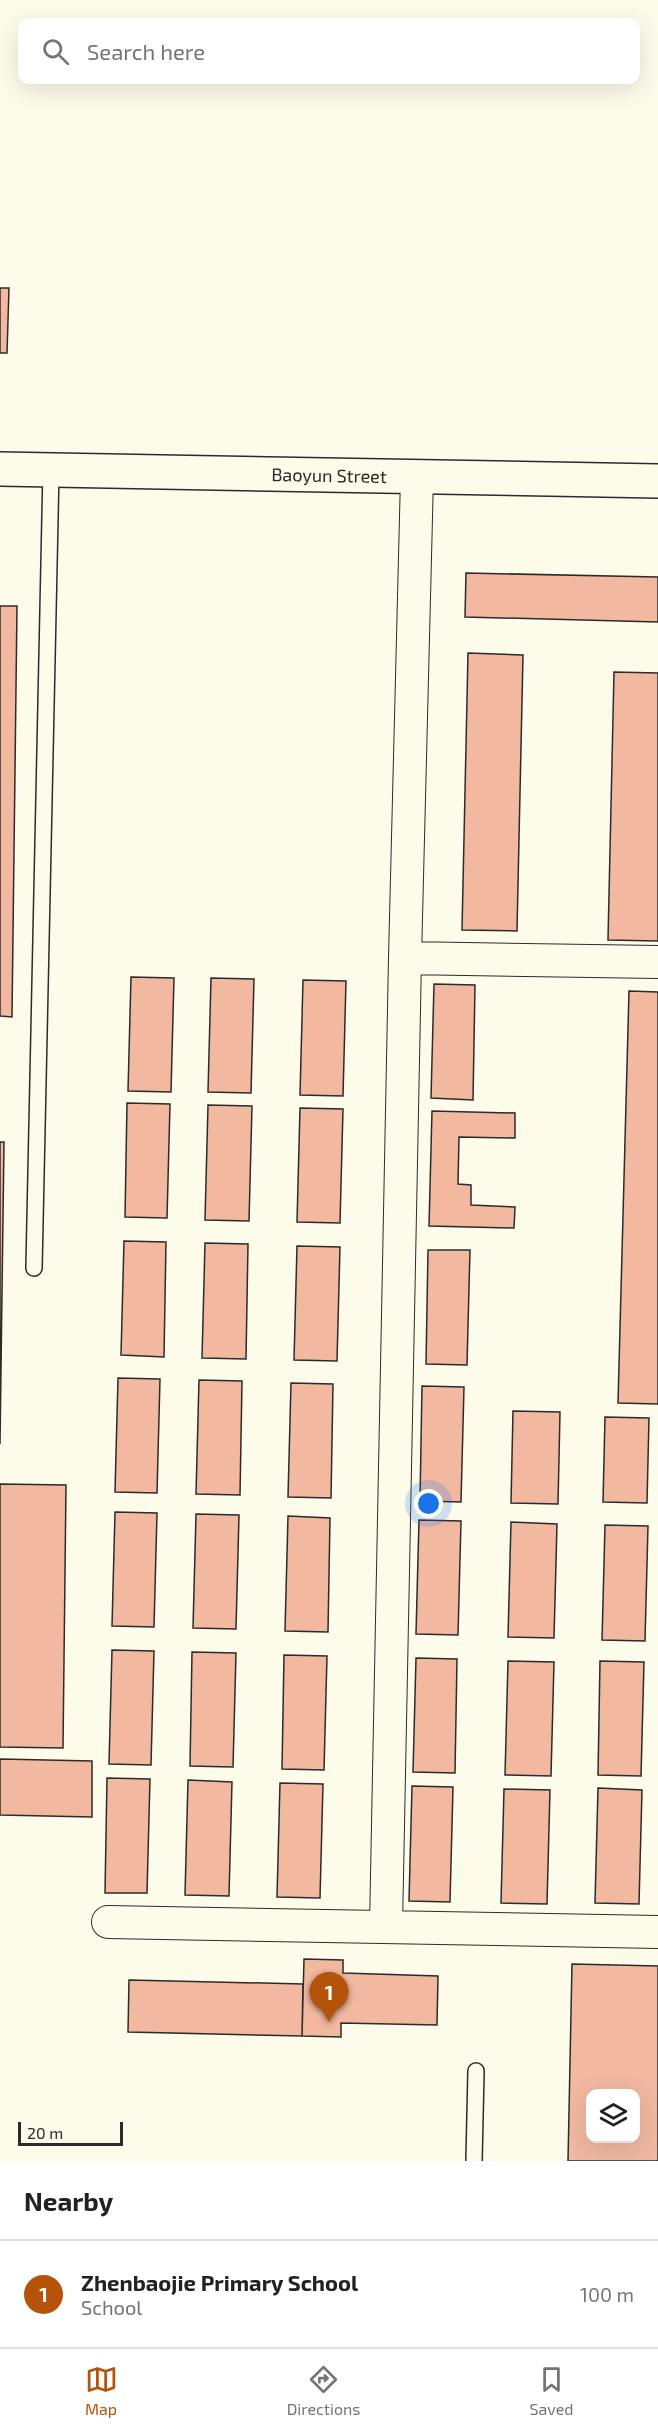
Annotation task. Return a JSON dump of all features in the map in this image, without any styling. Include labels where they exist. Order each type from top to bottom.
[{"type":"street","name":"Baoyun Street","points":[[0,469],[658,481]]},
{"type":"street","points":[[386,1927],[417,477]]},
{"type":"street","points":[[405,958],[658,962]]},
{"type":"street","points":[[108,1922],[658,1932]]},
{"type":"lane","points":[[34,1268],[51,470]]},
{"type":"lane","points":[[474,2161],[476,2071]]},
{"type":"building","points":[[0,288],[9,288],[7,353],[0,353]]},
{"type":"building","points":[[466,573],[658,577],[658,622],[465,617]]},
{"type":"building","points":[[0,606],[17,606],[12,1017],[0,1016]]},
{"type":"building","points":[[468,653],[523,655],[517,931],[462,930]]},
{"type":"building","points":[[614,672],[658,673],[658,941],[608,940]]},
{"type":"building","points":[[131,977],[174,978],[171,1092],[128,1091]]},
{"type":"building","points":[[211,978],[254,979],[251,1093],[208,1092]]},
{"type":"building","points":[[303,980],[346,981],[343,1096],[300,1095]]},
{"type":"building","points":[[434,984],[475,985],[473,1100],[431,1098]]},
{"type":"building","points":[[629,991],[658,992],[658,1404],[618,1403]]},
{"type":"building","points":[[127,1103],[170,1104],[167,1218],[125,1217]]},
{"type":"building","points":[[208,1105],[252,1106],[249,1221],[205,1220]]},
{"type":"building","points":[[300,1108],[343,1109],[340,1223],[297,1222]]},
{"type":"building","points":[[432,1111],[515,1113],[515,1138],[459,1137],[458,1184],[471,1185],[471,1205],[515,1207],[514,1228],[429,1226]]},
{"type":"building","points":[[0,1142],[4,1142],[0,1444]]},
{"type":"building","points":[[124,1241],[166,1242],[164,1357],[121,1355]]},
{"type":"building","points":[[205,1243],[248,1244],[246,1359],[202,1358]]},
{"type":"building","points":[[297,1246],[340,1247],[337,1361],[294,1360]]},
{"type":"building","points":[[428,1250],[470,1250],[467,1365],[426,1364]]},
{"type":"building","points":[[118,1378],[160,1379],[157,1493],[115,1492]]},
{"type":"building","points":[[199,1380],[242,1381],[240,1495],[196,1494]]},
{"type":"building","points":[[291,1383],[333,1384],[331,1498],[288,1497]]},
{"type":"building","points":[[422,1386],[464,1387],[461,1502],[420,1501]]},
{"type":"building","points":[[513,1411],[560,1412],[558,1504],[511,1503]]},
{"type":"building","points":[[605,1417],[649,1418],[647,1503],[603,1502]]},
{"type":"building","points":[[0,1484],[66,1485],[63,1748],[0,1747]]},
{"type":"building","points":[[115,1512],[157,1513],[154,1627],[112,1626]]},
{"type":"building","points":[[196,1514],[239,1515],[236,1629],[193,1628]]},
{"type":"building","points":[[288,1516],[330,1518],[328,1632],[285,1631]]},
{"type":"building","points":[[419,1520],[461,1521],[458,1635],[416,1634]]},
{"type":"building","points":[[511,1522],[557,1524],[554,1638],[508,1637]]},
{"type":"building","points":[[605,1525],[648,1526],[645,1641],[602,1640]]},
{"type":"building","points":[[112,1650],[154,1651],[151,1765],[109,1764]]},
{"type":"building","points":[[192,1652],[236,1653],[233,1767],[190,1766]]},
{"type":"building","points":[[284,1655],[327,1656],[324,1770],[282,1769]]},
{"type":"building","points":[[416,1658],[457,1659],[455,1773],[413,1772]]},
{"type":"building","points":[[508,1661],[554,1662],[551,1776],[505,1775]]},
{"type":"building","points":[[600,1661],[644,1662],[641,1776],[598,1775]]},
{"type":"building","points":[[0,1759],[92,1761],[92,1817],[0,1815]]},
{"type":"building","points":[[107,1778],[150,1779],[147,1893],[105,1893]]},
{"type":"building","points":[[188,1780],[232,1782],[229,1896],[185,1895]]},
{"type":"building","points":[[280,1783],[323,1784],[320,1898],[277,1897]]},
{"type":"building","points":[[412,1786],[453,1787],[450,1902],[409,1901]]},
{"type":"building","points":[[598,1788],[642,1790],[639,1904],[595,1903]]},
{"type":"building","points":[[504,1789],[550,1790],[547,1904],[501,1903]]},
{"type":"building","points":[[304,1959],[343,1960],[343,1973],[438,1976],[437,2025],[341,2023],[341,2037],[302,2036]]},
{"type":"building","points":[[572,1964],[658,1966],[658,2161],[568,2161]]},
{"type":"building","points":[[129,1980],[303,1984],[302,2036],[128,2032]]},
{"type":"place","name":"Zhenbaojie Primary School","points":[[329,2022]]}]
